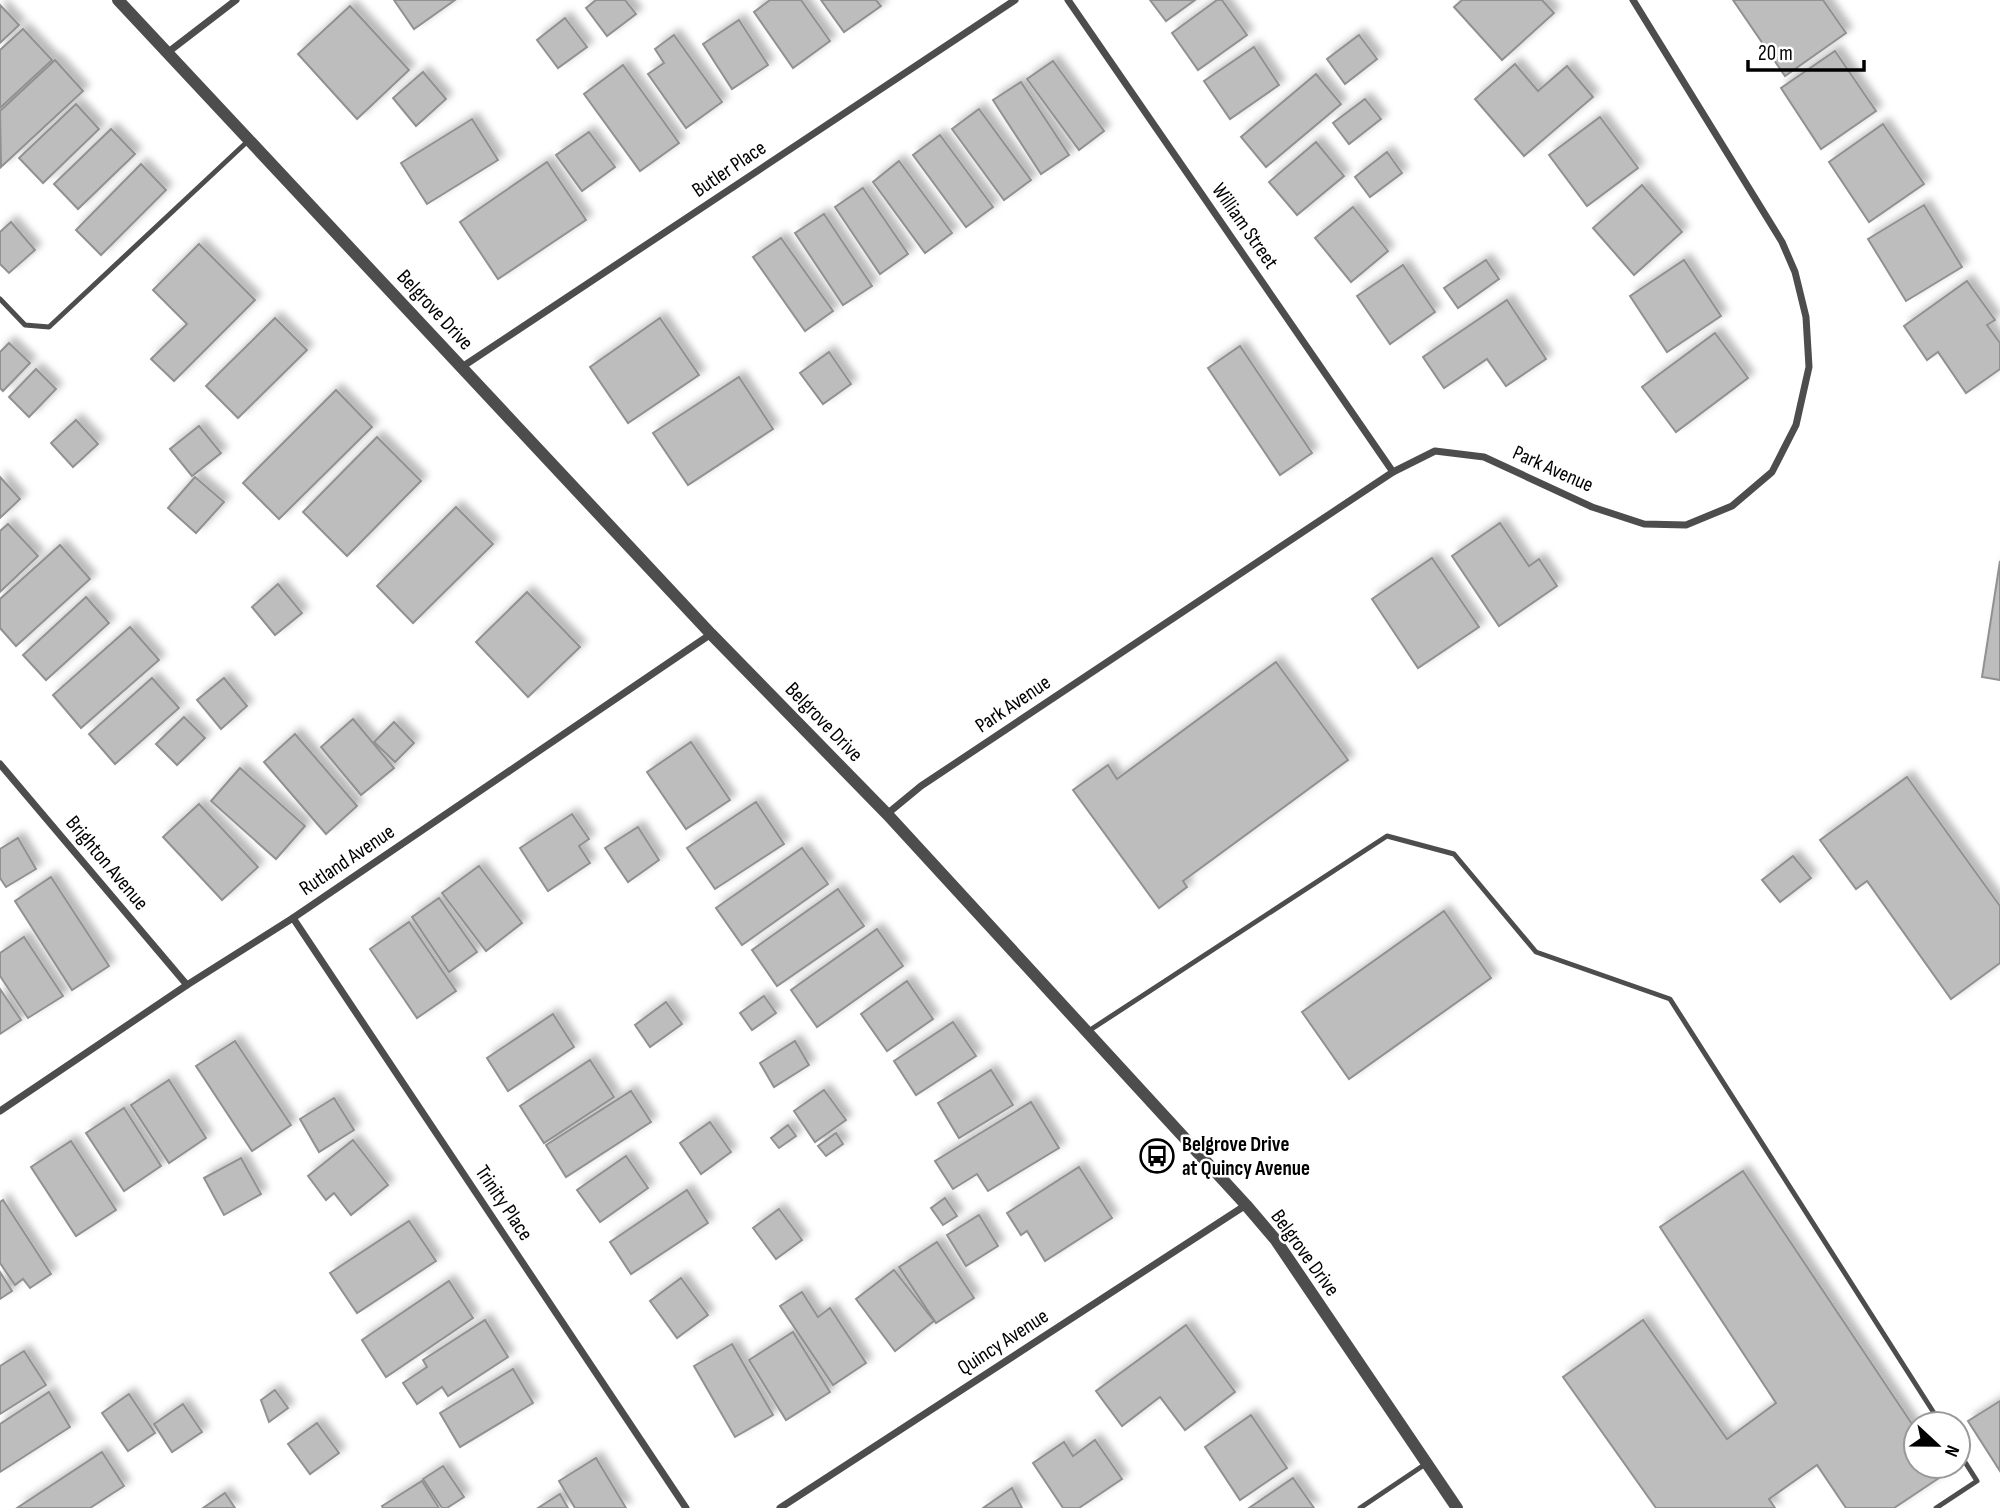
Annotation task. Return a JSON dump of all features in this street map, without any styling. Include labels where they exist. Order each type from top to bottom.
[{"type":"street","name":"Belgrove Drive","points":[[118,0],[711,634],[887,814],[1246,1205],[1275,1239],[1457,1508]]},
{"type":"street","points":[[167,52],[236,0]]},
{"type":"street","name":"Butler Place","points":[[462,367],[1015,0]]},
{"type":"street","name":"William Street","points":[[1068,0],[1393,472]]},
{"type":"street","name":"Park Avenue","points":[[887,814],[921,786],[1393,472],[1435,451],[1483,457],[1592,507],[1644,524],[1686,525],[1732,506],[1772,472],[1796,425],[1809,367],[1807,317],[1795,272],[1782,242],[1633,0]]},
{"type":"street","name":"Rutland Avenue","points":[[0,1111],[187,985],[293,918],[711,634]]},
{"type":"street","name":"Brighton Avenue","points":[[0,764],[187,985]]},
{"type":"street","name":"Trinity Place","points":[[293,918],[686,1508]]},
{"type":"street","name":"Quincy Avenue","points":[[780,1508],[1246,1205]]},
{"type":"lane","points":[[0,299],[24,326],[49,327],[250,141]]},
{"type":"lane","points":[[1087,1032],[1387,836],[1454,853],[1536,952],[1670,999],[1932,1410]]},
{"type":"lane","points":[[1360,1508],[1427,1463]]},
{"type":"lane","points":[[1936,1508],[1977,1481],[1972,1473]]},
{"type":"building","points":[[394,0],[455,0],[414,29]]},
{"type":"building","points":[[596,0],[625,0],[636,14],[607,36],[586,8]]},
{"type":"building","points":[[770,0],[801,0],[830,41],[793,68],[754,12]]},
{"type":"building","points":[[821,0],[876,0],[881,6],[844,32]]},
{"type":"building","points":[[1150,0],[1195,0],[1166,21]]},
{"type":"building","points":[[1217,0],[1222,0],[1247,35],[1198,70],[1172,33]]},
{"type":"building","points":[[1462,0],[1542,0],[1554,13],[1502,60],[1454,7]]},
{"type":"building","points":[[1733,0],[1823,0],[1846,33],[1785,76]]},
{"type":"building","points":[[0,5],[19,25],[0,43]]},
{"type":"building","points":[[350,6],[409,70],[357,119],[298,54]]},
{"type":"building","points":[[565,18],[587,47],[558,68],[537,40]]},
{"type":"building","points":[[739,20],[768,65],[732,89],[703,44]]},
{"type":"building","points":[[23,29],[52,60],[0,108],[0,50]]},
{"type":"building","points":[[674,35],[722,102],[686,128],[648,74],[664,63],[655,49]]},
{"type":"building","points":[[1359,35],[1377,59],[1345,84],[1327,59]]},
{"type":"building","points":[[1254,47],[1279,85],[1230,119],[1204,81]]},
{"type":"building","points":[[1835,51],[1876,111],[1821,149],[1781,88]]},
{"type":"building","points":[[55,60],[83,91],[1,167],[0,111]]},
{"type":"building","points":[[1053,61],[1104,131],[1079,150],[1027,79]]},
{"type":"building","points":[[1515,64],[1538,91],[1567,66],[1593,97],[1524,156],[1475,99]]},
{"type":"building","points":[[623,65],[679,143],[640,171],[584,94]]},
{"type":"building","points":[[423,72],[446,99],[416,126],[393,98]]},
{"type":"building","points":[[1316,74],[1341,104],[1266,167],[1241,137]]},
{"type":"building","points":[[1021,82],[1069,155],[1041,174],[993,100]]},
{"type":"building","points":[[1365,99],[1381,119],[1349,144],[1333,123]]},
{"type":"building","points":[[76,104],[99,129],[43,183],[19,158]]},
{"type":"building","points":[[979,109],[1031,180],[1004,200],[952,129]]},
{"type":"building","points":[[1600,117],[1638,168],[1587,206],[1549,155]]},
{"type":"building","points":[[472,119],[498,160],[427,204],[401,163]]},
{"type":"building","points":[[1883,124],[1924,184],[1869,222],[1829,162]]},
{"type":"building","points":[[111,129],[135,154],[78,209],[54,184]]},
{"type":"building","points":[[589,132],[615,167],[582,191],[556,155]]},
{"type":"building","points":[[940,135],[993,207],[966,227],[913,155]]},
{"type":"building","points":[[1316,142],[1344,176],[1297,215],[1269,182]]},
{"type":"building","points":[[1387,152],[1402,173],[1370,197],[1355,177]]},
{"type":"building","points":[[899,161],[952,233],[925,253],[873,182]]},
{"type":"building","points":[[547,162],[586,220],[498,279],[460,222]]},
{"type":"building","points":[[141,164],[166,190],[101,255],[76,230]]},
{"type":"building","points":[[1642,185],[1682,232],[1634,275],[1593,228]]},
{"type":"building","points":[[863,188],[908,254],[880,274],[835,207]]},
{"type":"building","points":[[1924,205],[1962,267],[1906,301],[1868,239]]},
{"type":"building","points":[[1353,207],[1388,251],[1351,282],[1315,238]]},
{"type":"building","points":[[824,214],[872,286],[843,305],[795,233]]},
{"type":"building","points":[[11,222],[35,250],[9,273],[0,264],[0,232]]},
{"type":"building","points":[[781,238],[833,311],[805,331],[753,257]]},
{"type":"building","points":[[199,244],[255,300],[174,381],[151,359],[187,324],[153,290]]},
{"type":"building","points":[[1486,260],[1499,279],[1458,308],[1444,288]]},
{"type":"building","points":[[1684,260],[1721,316],[1667,352],[1630,296]]},
{"type":"building","points":[[1403,265],[1435,312],[1390,344],[1357,296]]},
{"type":"building","points":[[1967,281],[1995,320],[1987,325],[2000,343],[2000,369],[1966,393],[1938,352],[1927,360],[1904,326]]},
{"type":"building","points":[[1507,300],[1546,359],[1506,386],[1487,359],[1444,388],[1423,357]]},
{"type":"building","points":[[275,318],[307,350],[238,418],[206,386]]},
{"type":"building","points":[[660,318],[699,375],[628,423],[590,367]]},
{"type":"building","points":[[1715,333],[1748,378],[1676,432],[1642,387]]},
{"type":"building","points":[[9,343],[30,363],[3,391],[0,388],[0,352]]},
{"type":"building","points":[[1240,346],[1312,453],[1280,475],[1208,368]]},
{"type":"building","points":[[829,352],[851,384],[823,404],[800,373]]},
{"type":"building","points":[[36,369],[56,389],[29,417],[9,397]]},
{"type":"building","points":[[739,377],[773,429],[688,485],[653,433]]},
{"type":"building","points":[[336,390],[372,427],[279,519],[243,483]]},
{"type":"building","points":[[76,420],[98,444],[73,467],[51,443]]},
{"type":"building","points":[[199,426],[221,453],[192,476],[170,449]]},
{"type":"building","points":[[377,437],[421,481],[347,556],[303,512]]},
{"type":"building","points":[[0,477],[20,499],[0,518]]},
{"type":"building","points":[[195,477],[224,502],[196,533],[168,508]]},
{"type":"building","points":[[456,507],[493,544],[413,623],[377,586]]},
{"type":"building","points":[[1500,523],[1529,566],[1539,559],[1557,586],[1499,626],[1452,556]]},
{"type":"building","points":[[8,524],[38,556],[0,592],[0,531]]},
{"type":"building","points":[[60,545],[90,579],[16,646],[0,628],[0,599]]},
{"type":"building","points":[[1432,558],[1479,627],[1418,668],[1372,599]]},
{"type":"building","points":[[2000,561],[2000,680],[1982,677]]},
{"type":"building","points":[[278,584],[302,613],[275,635],[252,607]]},
{"type":"building","points":[[527,592],[580,647],[528,697],[476,642]]},
{"type":"building","points":[[86,597],[109,623],[46,680],[23,655]]},
{"type":"building","points":[[130,627],[159,660],[81,728],[53,695]]},
{"type":"building","points":[[1276,662],[1348,760],[1183,881],[1187,887],[1159,908],[1073,790],[1108,765],[1117,779]]},
{"type":"building","points":[[152,678],[179,708],[115,764],[89,734]]},
{"type":"building","points":[[224,678],[247,706],[221,729],[197,700]]},
{"type":"building","points":[[184,717],[205,738],[177,765],[156,744]]},
{"type":"building","points":[[353,719],[394,768],[361,795],[321,747]]},
{"type":"building","points":[[394,722],[414,743],[395,762],[374,742]]},
{"type":"building","points":[[295,734],[357,806],[326,834],[264,762]]},
{"type":"building","points":[[691,742],[730,800],[686,829],[647,772]]},
{"type":"building","points":[[240,768],[305,826],[276,859],[211,801]]},
{"type":"building","points":[[1907,777],[2000,906],[2000,963],[1951,999],[1867,881],[1856,889],[1820,840]]},
{"type":"building","points":[[756,802],[784,844],[715,889],[687,848]]},
{"type":"building","points":[[199,804],[258,867],[222,900],[163,837]]},
{"type":"building","points":[[572,814],[589,839],[579,846],[590,863],[548,891],[520,848]]},
{"type":"building","points":[[638,827],[659,860],[628,882],[605,848]]},
{"type":"building","points":[[18,838],[36,869],[6,887],[0,878],[0,849]]},
{"type":"building","points":[[802,848],[828,884],[742,945],[716,908]]},
{"type":"building","points":[[1793,856],[1811,878],[1780,902],[1762,880]]},
{"type":"building","points":[[479,866],[522,923],[486,951],[442,893]]},
{"type":"building","points":[[51,877],[109,966],[72,990],[15,901]]},
{"type":"building","points":[[838,889],[864,926],[777,986],[752,950]]},
{"type":"building","points":[[439,898],[477,952],[449,972],[412,917]]},
{"type":"building","points":[[1444,911],[1491,978],[1349,1079],[1302,1012]]},
{"type":"building","points":[[409,922],[456,991],[417,1018],[370,949]]},
{"type":"building","points":[[877,929],[903,966],[817,1027],[791,990]]},
{"type":"building","points":[[24,937],[63,996],[28,1018],[0,976],[0,953]]},
{"type":"building","points":[[907,981],[933,1019],[887,1051],[861,1014]]},
{"type":"building","points":[[0,989],[21,1020],[0,1034]]},
{"type":"building","points":[[764,996],[776,1013],[752,1030],[740,1013]]},
{"type":"building","points":[[666,1002],[682,1024],[650,1047],[635,1025]]},
{"type":"building","points":[[553,1014],[574,1047],[508,1091],[487,1058]]},
{"type":"building","points":[[953,1022],[976,1056],[916,1095],[894,1061]]},
{"type":"building","points":[[235,1041],[291,1125],[252,1151],[196,1066]]},
{"type":"building","points":[[795,1041],[809,1065],[774,1087],[760,1063]]},
{"type":"building","points":[[590,1060],[614,1097],[544,1143],[520,1106]]},
{"type":"building","points":[[991,1070],[1013,1105],[959,1138],[938,1103]]},
{"type":"building","points":[[169,1080],[206,1138],[169,1163],[131,1105]]},
{"type":"building","points":[[824,1090],[846,1120],[815,1142],[794,1111]]},
{"type":"building","points":[[631,1091],[651,1122],[566,1177],[546,1145]]},
{"type":"building","points":[[334,1098],[354,1130],[319,1152],[300,1119]]},
{"type":"building","points":[[1031,1102],[1059,1148],[988,1191],[977,1174],[953,1189],[935,1161]]},
{"type":"building","points":[[124,1108],[161,1166],[124,1191],[86,1133]]},
{"type":"building","points":[[710,1122],[731,1152],[701,1174],[680,1143]]},
{"type":"building","points":[[788,1125],[796,1136],[779,1148],[771,1138]]},
{"type":"building","points":[[836,1133],[843,1144],[826,1156],[818,1146]]},
{"type":"building","points":[[353,1140],[388,1185],[351,1215],[334,1193],[326,1200],[308,1176]]},
{"type":"building","points":[[71,1141],[116,1210],[76,1236],[31,1167]]},
{"type":"building","points":[[626,1156],[648,1188],[600,1222],[577,1190]]},
{"type":"building","points":[[241,1158],[261,1194],[224,1215],[204,1178]]},
{"type":"building","points":[[1079,1167],[1112,1218],[1045,1261],[1027,1231],[1021,1235],[1007,1213]]},
{"type":"building","points":[[1743,1171],[1903,1410],[1902,1480],[1936,1480],[1894,1508],[1846,1508],[1817,1465],[1769,1499],[1775,1508],[1656,1508],[1563,1377],[1643,1320],[1727,1439],[1776,1403],[1660,1227]]},
{"type":"building","points":[[687,1190],[708,1223],[631,1274],[610,1242]]},
{"type":"building","points":[[945,1198],[957,1216],[943,1225],[931,1208]]},
{"type":"building","points":[[3,1200],[51,1274],[30,1288],[23,1279],[15,1285],[0,1263],[0,1202]]},
{"type":"building","points":[[779,1209],[802,1240],[776,1259],[753,1228]]},
{"type":"building","points":[[979,1215],[998,1246],[966,1266],[947,1235]]},
{"type":"building","points":[[409,1221],[436,1261],[357,1313],[330,1273]]},
{"type":"building","points":[[937,1242],[974,1298],[936,1323],[899,1267]]},
{"type":"building","points":[[894,1270],[934,1321],[895,1351],[856,1299]]},
{"type":"building","points":[[0,1272],[12,1291],[0,1299]]},
{"type":"building","points":[[681,1278],[708,1315],[677,1338],[650,1301]]},
{"type":"building","points":[[449,1281],[473,1318],[386,1377],[362,1340]]},
{"type":"building","points":[[802,1292],[818,1317],[830,1308],[866,1363],[833,1385],[780,1306]]},
{"type":"building","points":[[485,1320],[508,1357],[448,1396],[442,1387],[417,1404],[403,1383],[427,1367],[423,1360]]},
{"type":"building","points":[[1186,1325],[1235,1392],[1185,1430],[1160,1397],[1122,1426],[1096,1391]]},
{"type":"building","points":[[793,1332],[830,1392],[786,1420],[749,1360]]},
{"type":"building","points":[[732,1344],[773,1415],[735,1437],[694,1366]]},
{"type":"building","points":[[24,1351],[46,1385],[0,1414],[0,1366]]},
{"type":"building","points":[[513,1369],[533,1403],[460,1447],[440,1413]]},
{"type":"building","points":[[275,1390],[288,1408],[269,1422],[261,1400]]},
{"type":"building","points":[[49,1392],[70,1427],[0,1472],[0,1424]]},
{"type":"building","points":[[129,1394],[155,1433],[128,1451],[102,1413]]},
{"type":"building","points":[[2000,1401],[2000,1471],[1972,1427],[1972,1418]]},
{"type":"building","points":[[183,1404],[202,1432],[172,1452],[154,1424]]},
{"type":"building","points":[[1251,1415],[1287,1468],[1240,1500],[1205,1447]]},
{"type":"building","points":[[317,1423],[339,1453],[310,1474],[288,1444]]},
{"type":"building","points":[[1095,1440],[1122,1479],[1079,1508],[1063,1508],[1033,1463],[1064,1442],[1073,1456]]},
{"type":"building","points":[[102,1452],[124,1486],[90,1508],[17,1508]]},
{"type":"building","points":[[596,1458],[626,1508],[575,1508],[559,1481]]},
{"type":"building","points":[[443,1466],[464,1497],[447,1508],[442,1508],[423,1479]]},
{"type":"building","points":[[1293,1478],[1314,1508],[1249,1508]]},
{"type":"building","points":[[422,1481],[439,1508],[383,1508],[382,1506]]},
{"type":"building","points":[[1012,1488],[1022,1508],[983,1508]]},
{"type":"building","points":[[225,1493],[235,1508],[203,1508]]},
{"type":"building","points":[[560,1494],[568,1508],[538,1508]]},
{"type":"place","name":"Belgrove Drive at Quincy Avenue","points":[[1157,1156]]}]
